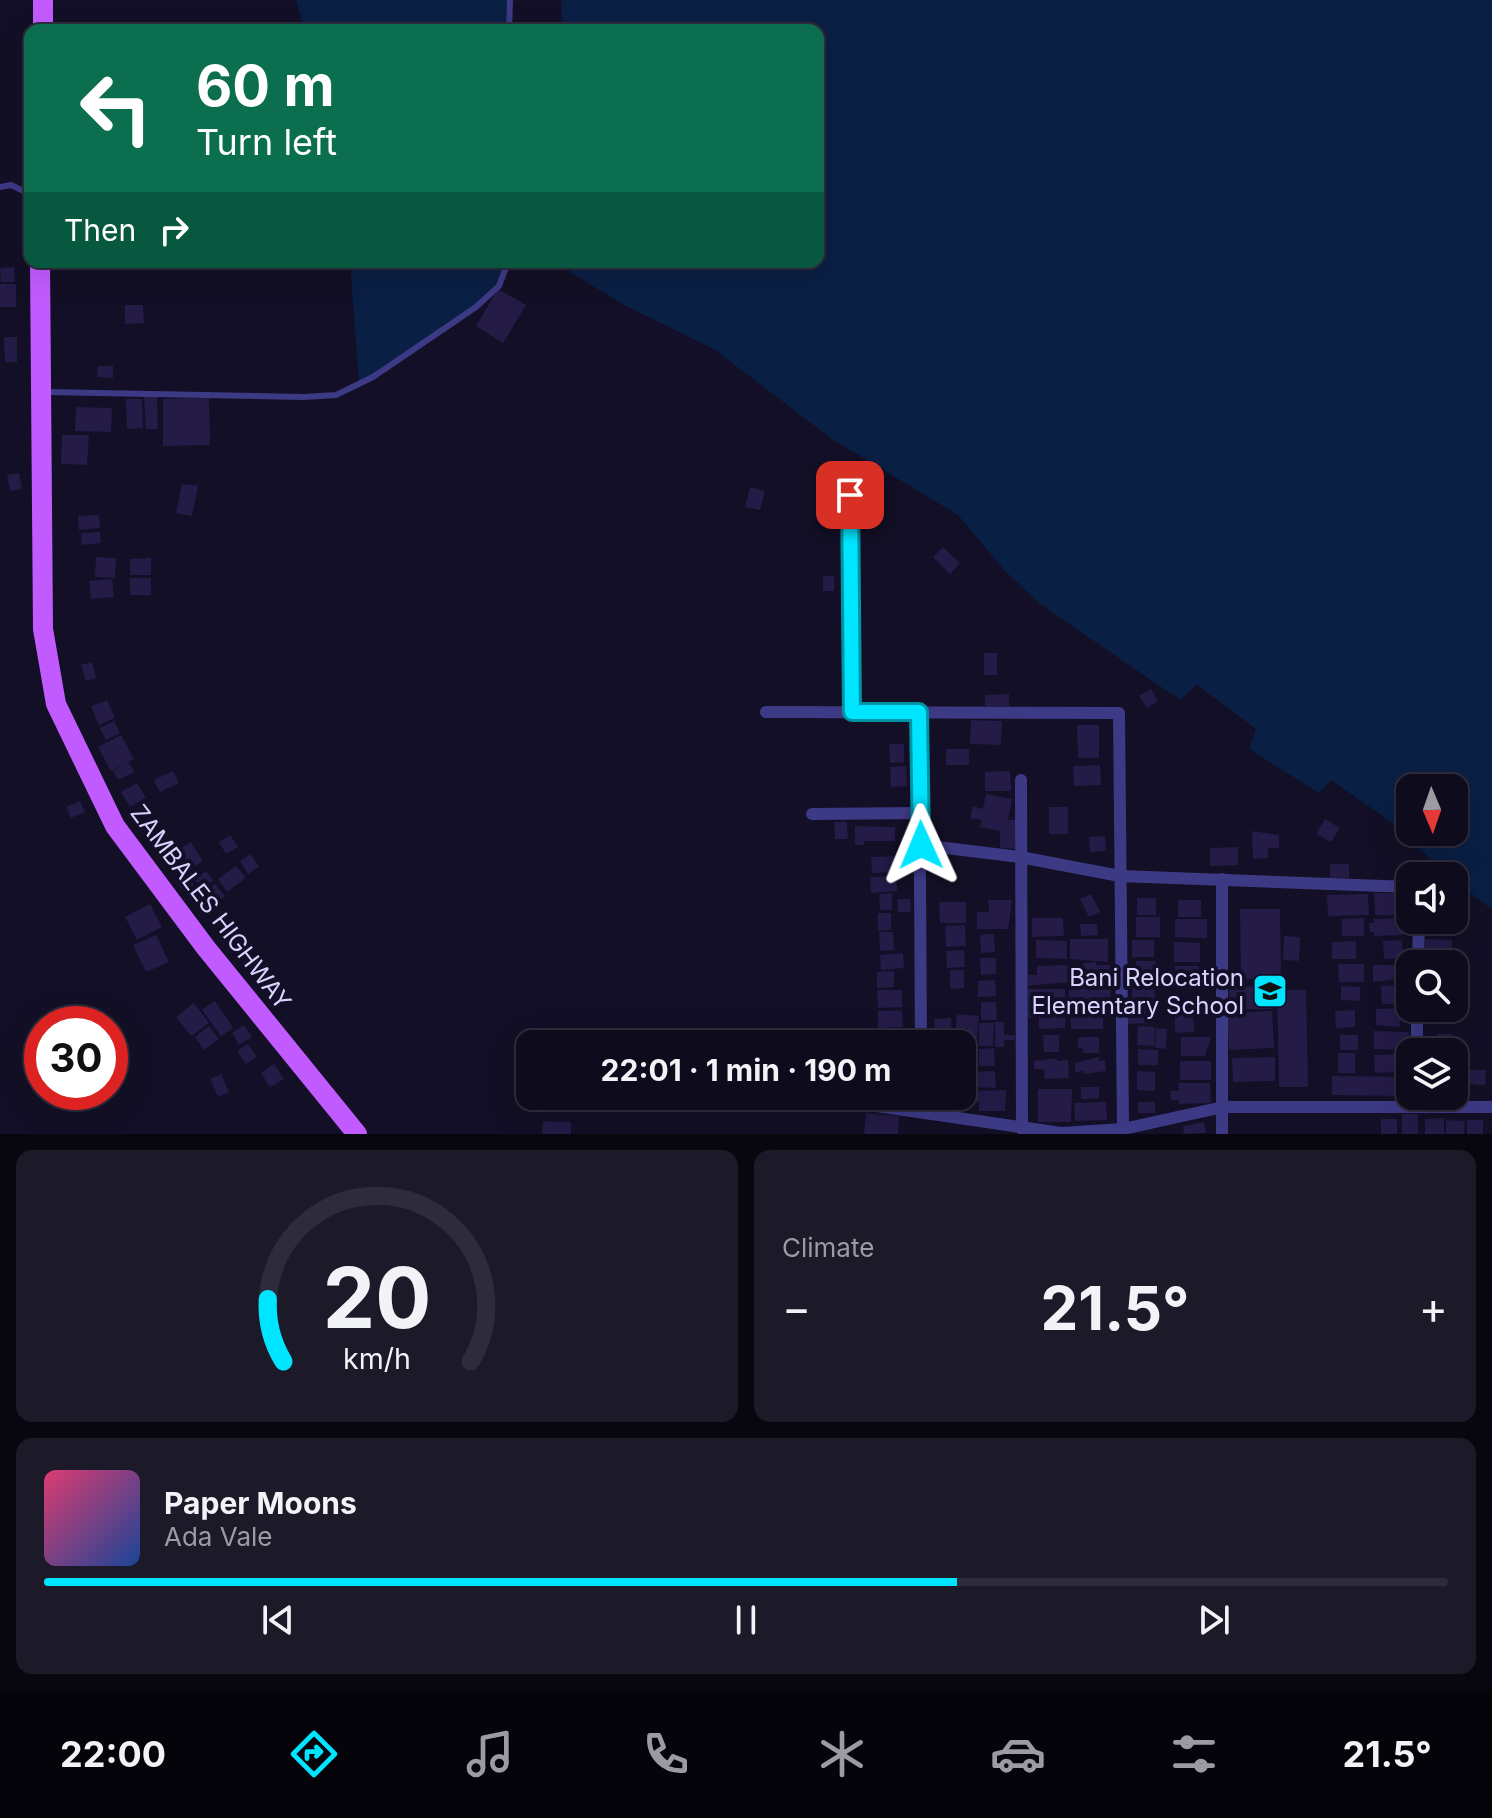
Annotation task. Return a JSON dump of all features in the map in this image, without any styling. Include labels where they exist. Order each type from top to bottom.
[{"type":"main road","points":[[43,0],[43,24]]},
{"type":"main road","name":"ZAMBALES HIGHWAY","points":[[40,268],[43,629],[56,704],[115,826],[206,948],[357,1134]]},
{"type":"street","points":[[850,495],[852,712]]},
{"type":"street","points":[[766,712],[1119,713],[1123,1129]]},
{"type":"street","points":[[919,712],[921,1030]]},
{"type":"street","points":[[1021,780],[1022,1129]]},
{"type":"street","points":[[812,814],[920,813]]},
{"type":"street","points":[[921,845],[1020,857],[1120,876],[1396,886]]},
{"type":"street","points":[[1222,879],[1222,1134]]},
{"type":"street","points":[[906,1110],[1061,1133],[1123,1129],[1223,1107],[1396,1102]]},
{"type":"street","points":[[1468,1105],[1492,1107]]},
{"type":"lane","points":[[509,24],[510,0]]},
{"type":"lane","points":[[0,187],[11,185],[24,191]]},
{"type":"lane","points":[[41,392],[336,395],[373,377],[476,307],[499,286],[506,268]]},
{"type":"water","points":[[296,0],[510,0],[509,24],[302,24]]},
{"type":"water","points":[[1492,0],[1492,909],[1468,892],[1468,862],[1433,862],[1417,846],[1468,846],[1468,774],[1396,774],[1396,826],[1331,780],[1319,793],[1249,749],[1256,729],[1197,685],[1180,700],[1040,604],[1005,571],[958,515],[832,439],[715,350],[624,305],[570,272],[570,268],[824,268],[824,24],[562,24],[561,2]]},
{"type":"water","points":[[350,268],[506,268],[499,286],[476,307],[359,383]]},
{"type":"building","points":[[14,267],[15,282],[1,282],[0,268]]},
{"type":"building","points":[[0,284],[16,284],[16,307],[0,307]]},
{"type":"building","points":[[498,289],[526,305],[503,343],[476,326]]},
{"type":"building","points":[[125,305],[143,305],[144,323],[125,324]]},
{"type":"building","points":[[4,337],[17,337],[17,362],[5,362]]},
{"type":"building","points":[[98,366],[113,366],[113,378],[97,377]]},
{"type":"building","points":[[157,396],[158,429],[146,429],[144,397]]},
{"type":"building","points":[[209,398],[210,445],[163,446],[163,399]]},
{"type":"building","points":[[126,399],[142,399],[143,428],[127,429]]},
{"type":"building","points":[[76,407],[112,408],[111,432],[75,431]]},
{"type":"building","points":[[62,435],[89,435],[87,465],[61,464]]},
{"type":"building","points":[[19,473],[22,489],[10,491],[7,475]]},
{"type":"building","points":[[182,484],[198,486],[192,516],[176,513]]},
{"type":"building","points":[[750,487],[765,491],[760,510],[745,507]]},
{"type":"building","points":[[99,515],[100,528],[79,530],[78,516]]},
{"type":"building","points":[[100,532],[101,543],[82,545],[81,533]]},
{"type":"building","points":[[943,547],[960,563],[950,574],[933,557]]},
{"type":"building","points":[[96,557],[116,558],[115,578],[95,577]]},
{"type":"building","points":[[151,558],[151,575],[130,575],[130,559]]},
{"type":"building","points":[[823,576],[834,576],[834,591],[823,591]]},
{"type":"building","points":[[130,578],[151,578],[151,595],[130,595]]},
{"type":"building","points":[[112,579],[114,597],[91,599],[89,581]]},
{"type":"building","points":[[984,653],[997,653],[997,675],[984,675]]},
{"type":"building","points":[[92,662],[96,678],[86,681],[81,665]]},
{"type":"building","points":[[1151,689],[1158,701],[1147,708],[1139,696]]},
{"type":"building","points":[[1009,694],[1009,706],[985,706],[985,695]]},
{"type":"building","points":[[107,700],[115,718],[99,725],[91,706]]},
{"type":"building","points":[[971,720],[1002,721],[1001,745],[970,744]]},
{"type":"building","points":[[114,721],[120,733],[106,740],[100,728]]},
{"type":"building","points":[[1077,725],[1099,725],[1099,758],[1078,758]]},
{"type":"building","points":[[121,735],[134,759],[129,762],[134,772],[118,780],[113,771],[126,763],[111,771],[98,747]]},
{"type":"building","points":[[889,744],[904,744],[904,762],[890,763]]},
{"type":"building","points":[[946,749],[969,749],[969,765],[946,765]]},
{"type":"building","points":[[1100,765],[1101,785],[1074,786],[1073,766]]},
{"type":"building","points":[[906,766],[907,786],[891,787],[890,767]]},
{"type":"building","points":[[173,771],[179,783],[160,792],[154,780]]},
{"type":"building","points":[[1010,771],[1011,791],[985,791],[985,772]]},
{"type":"building","points":[[137,783],[146,798],[130,807],[121,792]]},
{"type":"building","points":[[986,794],[1012,799],[1008,820],[1016,820],[1015,849],[1000,848],[1000,831],[980,827],[981,820],[970,818],[973,806],[983,809]]},
{"type":"building","points":[[80,801],[85,812],[71,818],[66,807]]},
{"type":"building","points":[[1049,807],[1068,807],[1068,834],[1049,834]]},
{"type":"building","points":[[1325,819],[1340,828],[1331,842],[1316,834]]},
{"type":"building","points":[[834,822],[847,822],[848,839],[835,839]]},
{"type":"building","points":[[855,826],[895,827],[895,841],[864,841],[864,845],[855,845]]},
{"type":"building","points":[[1252,831],[1279,835],[1279,848],[1268,848],[1268,858],[1253,859]]},
{"type":"building","points":[[230,835],[238,847],[226,854],[219,842]]},
{"type":"building","points":[[1105,836],[1106,851],[1090,852],[1089,837]]},
{"type":"building","points":[[191,842],[203,861],[191,869],[179,849]]},
{"type":"building","points":[[1238,847],[1238,865],[1210,866],[1210,848]]},
{"type":"building","points":[[251,854],[259,867],[248,874],[240,861]]},
{"type":"building","points":[[897,856],[897,872],[872,873],[871,857]]},
{"type":"building","points":[[1330,864],[1349,864],[1349,878],[1330,878]]},
{"type":"building","points":[[236,866],[246,878],[227,892],[218,879]]},
{"type":"building","points":[[206,871],[213,881],[201,889],[194,879]]},
{"type":"building","points":[[186,873],[194,885],[183,892],[175,880]]},
{"type":"building","points":[[896,876],[897,891],[871,893],[870,877]]},
{"type":"building","points":[[215,884],[225,896],[206,912],[196,899]]},
{"type":"building","points":[[892,893],[892,910],[880,910],[879,894]]},
{"type":"building","points":[[1374,893],[1396,893],[1396,915],[1375,915]]},
{"type":"building","points":[[1091,894],[1100,912],[1089,917],[1080,899]]},
{"type":"building","points":[[1368,894],[1369,915],[1328,916],[1327,895]]},
{"type":"building","points":[[1137,898],[1156,898],[1156,915],[1137,915]]},
{"type":"building","points":[[897,899],[910,899],[911,912],[898,912]]},
{"type":"building","points":[[988,900],[1012,900],[1008,929],[977,929],[977,912],[989,912]]},
{"type":"building","points":[[1178,900],[1201,900],[1201,917],[1178,917]]},
{"type":"building","points":[[939,902],[966,902],[966,923],[940,923]]},
{"type":"building","points":[[150,904],[162,927],[137,940],[125,917]]},
{"type":"building","points":[[1240,909],[1280,909],[1281,978],[1241,979]]},
{"type":"building","points":[[878,913],[891,913],[891,930],[878,931]]},
{"type":"building","points":[[1136,917],[1160,917],[1160,937],[1136,937]]},
{"type":"building","points":[[1032,918],[1063,918],[1064,936],[1032,937]]},
{"type":"building","points":[[1364,918],[1364,936],[1342,936],[1342,919]]},
{"type":"building","points":[[1396,918],[1396,934],[1403,935],[1374,936],[1369,923],[1374,923],[1373,919]]},
{"type":"building","points":[[1175,919],[1207,919],[1207,938],[1175,937]]},
{"type":"building","points":[[1080,924],[1097,924],[1098,935],[1081,936]]},
{"type":"building","points":[[965,925],[966,946],[946,947],[945,926]]},
{"type":"building","points":[[879,932],[893,932],[894,950],[880,951]]},
{"type":"building","points":[[994,934],[995,952],[981,953],[980,935]]},
{"type":"building","points":[[156,935],[169,962],[146,972],[133,945]]},
{"type":"building","points":[[1284,936],[1300,937],[1299,961],[1283,960]]},
{"type":"building","points":[[1070,939],[1108,939],[1108,962],[1070,959]]},
{"type":"building","points":[[1425,939],[1452,940],[1452,950],[1425,950]]},
{"type":"building","points":[[1036,940],[1067,941],[1067,959],[1036,958]]},
{"type":"building","points":[[1132,940],[1154,940],[1154,957],[1132,957]]},
{"type":"building","points":[[1402,940],[1403,950],[1396,950],[1396,958],[1384,959],[1383,941]]},
{"type":"building","points":[[1356,941],[1356,959],[1332,959],[1332,942]]},
{"type":"building","points":[[1174,942],[1200,943],[1200,962],[1174,962]]},
{"type":"building","points":[[964,950],[965,967],[947,968],[946,951]]},
{"type":"building","points":[[903,953],[904,968],[881,970],[880,955]]},
{"type":"building","points":[[980,958],[996,958],[996,974],[981,975]]},
{"type":"building","points":[[1136,961],[1156,961],[1156,980],[1136,980]]},
{"type":"building","points":[[1096,962],[1096,965],[1110,965],[1111,973],[1097,974],[1097,983],[1084,984],[1083,963]]},
{"type":"building","points":[[1338,964],[1364,964],[1364,982],[1339,982]]},
{"type":"building","points":[[1068,965],[1069,982],[1028,986],[1028,975],[1037,975],[1037,966]]},
{"type":"building","points":[[1373,965],[1396,965],[1396,979],[1373,982]]},
{"type":"building","points":[[1175,966],[1199,966],[1198,988],[1175,988]]},
{"type":"building","points":[[950,970],[964,970],[964,988],[950,989]]},
{"type":"building","points":[[894,971],[894,987],[877,988],[877,972]]},
{"type":"building","points":[[995,980],[996,996],[978,997],[978,981]]},
{"type":"building","points":[[1155,985],[1155,1002],[1132,1003],[1132,986]]},
{"type":"building","points":[[1396,985],[1396,1004],[1382,1004],[1381,986]]},
{"type":"building","points":[[1273,986],[1273,1009],[1229,1009],[1229,987]]},
{"type":"building","points":[[1341,986],[1360,987],[1360,1001],[1341,1000]]},
{"type":"building","points":[[1069,988],[1111,988],[1110,1006],[1072,1009],[1068,1005]]},
{"type":"building","points":[[1028,989],[1065,989],[1065,1007],[1028,1007]]},
{"type":"building","points":[[877,990],[902,990],[902,1007],[878,1008]]},
{"type":"building","points":[[1277,990],[1306,990],[1308,1087],[1279,1087]]},
{"type":"building","points":[[215,1001],[233,1028],[221,1036],[202,1010]]},
{"type":"building","points":[[981,1002],[996,1002],[997,1020],[981,1020]]},
{"type":"building","points":[[194,1003],[209,1023],[191,1036],[176,1017]]},
{"type":"building","points":[[1153,1005],[1154,1023],[1127,1024],[1126,1006]]},
{"type":"building","points":[[1396,1008],[1396,1022],[1400,1022],[1400,1027],[1376,1025],[1376,1009]]},
{"type":"building","points":[[1028,1009],[1065,1011],[1065,1028],[1039,1029],[1039,1018],[1028,1018]]},
{"type":"building","points":[[902,1010],[903,1027],[878,1028],[878,1011]]},
{"type":"building","points":[[1355,1010],[1355,1027],[1336,1028],[1335,1011]]},
{"type":"building","points":[[1272,1011],[1274,1048],[1229,1050],[1227,1013]]},
{"type":"building","points":[[1071,1012],[1103,1012],[1103,1029],[1071,1029]]},
{"type":"building","points":[[1175,1013],[1193,1013],[1194,1032],[1175,1033]]},
{"type":"building","points":[[957,1014],[979,1016],[977,1039],[976,1030],[956,1030]]},
{"type":"building","points":[[951,1018],[952,1030],[935,1030],[934,1019]]},
{"type":"building","points":[[995,1022],[1004,1022],[1004,1035],[1015,1035],[1015,1040],[1004,1040],[1004,1047],[995,1047]]},
{"type":"building","points":[[979,1023],[994,1023],[993,1046],[979,1046]]},
{"type":"building","points":[[244,1025],[252,1037],[239,1045],[232,1033]]},
{"type":"building","points":[[209,1026],[219,1039],[204,1050],[195,1037]]},
{"type":"building","points":[[1138,1026],[1155,1027],[1154,1046],[1137,1045]]},
{"type":"building","points":[[1156,1028],[1167,1029],[1166,1049],[1155,1048]]},
{"type":"building","points":[[1374,1031],[1409,1032],[1409,1038],[1396,1038],[1396,1050],[1374,1049]]},
{"type":"building","points":[[1437,1034],[1452,1034],[1452,1038],[1437,1038]]},
{"type":"building","points":[[1043,1035],[1059,1035],[1059,1052],[1044,1052]]},
{"type":"building","points":[[1340,1035],[1358,1035],[1358,1050],[1340,1050]]},
{"type":"building","points":[[1099,1037],[1099,1053],[1083,1053],[1083,1048],[1078,1048],[1078,1038]]},
{"type":"building","points":[[1181,1037],[1211,1037],[1205,1056],[1181,1056]]},
{"type":"building","points":[[248,1044],[257,1057],[246,1064],[237,1051]]},
{"type":"building","points":[[994,1048],[995,1066],[979,1066],[979,1049]]},
{"type":"building","points":[[1138,1049],[1158,1050],[1158,1065],[1138,1065]]},
{"type":"building","points":[[1338,1053],[1355,1053],[1355,1073],[1338,1073]]},
{"type":"building","points":[[1396,1054],[1396,1072],[1375,1073],[1374,1055]]},
{"type":"building","points":[[1099,1057],[1099,1061],[1105,1060],[1106,1071],[1075,1072],[1075,1063]]},
{"type":"building","points":[[1275,1057],[1275,1081],[1233,1082],[1232,1058]]},
{"type":"building","points":[[1057,1058],[1057,1061],[1068,1060],[1069,1078],[1045,1079],[1044,1069],[1034,1069],[1034,1061]]},
{"type":"building","points":[[1180,1061],[1211,1061],[1211,1080],[1180,1080]]},
{"type":"building","points":[[274,1064],[284,1079],[270,1087],[261,1073]]},
{"type":"building","points":[[1469,1070],[1486,1070],[1485,1085],[1469,1084]]},
{"type":"building","points":[[995,1071],[996,1088],[976,1087],[976,1072]]},
{"type":"building","points":[[1137,1071],[1155,1072],[1155,1091],[1137,1090]]},
{"type":"building","points":[[221,1074],[229,1092],[218,1097],[210,1079]]},
{"type":"building","points":[[1332,1076],[1396,1077],[1396,1096],[1332,1095]]},
{"type":"building","points":[[1178,1083],[1210,1083],[1211,1103],[1179,1104],[1179,1100],[1171,1100],[1170,1091],[1179,1091]]},
{"type":"building","points":[[1081,1087],[1099,1087],[1099,1098],[1081,1099]]},
{"type":"building","points":[[1038,1089],[1072,1089],[1071,1122],[1038,1122]]},
{"type":"building","points":[[1006,1090],[1005,1111],[979,1111],[976,1091]]},
{"type":"building","points":[[1106,1102],[1107,1120],[1075,1121],[1074,1103]]},
{"type":"building","points":[[1138,1102],[1155,1102],[1155,1113],[1138,1113]]},
{"type":"building","points":[[866,1113],[899,1116],[898,1134],[864,1134]]},
{"type":"building","points":[[1402,1114],[1418,1114],[1418,1134],[1402,1134]]},
{"type":"building","points":[[1444,1118],[1444,1134],[1425,1134],[1425,1119]]},
{"type":"building","points":[[1381,1119],[1397,1119],[1397,1134],[1381,1134]]},
{"type":"building","points":[[1446,1120],[1465,1121],[1464,1134],[1446,1134]]},
{"type":"building","points":[[1467,1120],[1483,1120],[1483,1134],[1467,1134]]},
{"type":"building","points":[[543,1121],[571,1122],[571,1134],[542,1134]]},
{"type":"building","points":[[1204,1122],[1206,1133],[1184,1134],[1183,1126]]},
{"type":"place","name":"Bani Relocation Elementary School","points":[[1270,991]]},
{"type":"route","points":[[850,495],[852,712],[919,712],[921,845]]}]
